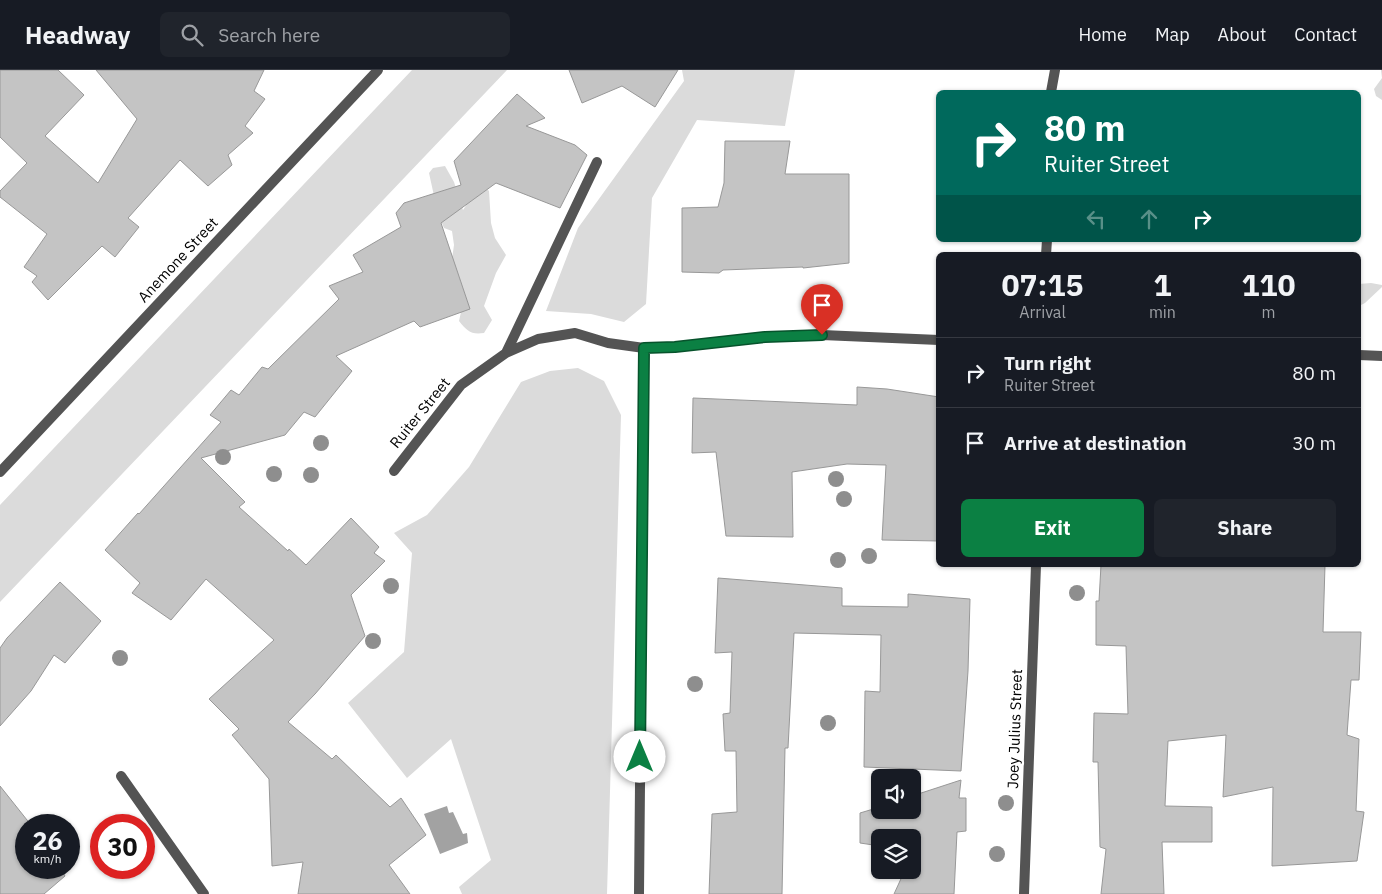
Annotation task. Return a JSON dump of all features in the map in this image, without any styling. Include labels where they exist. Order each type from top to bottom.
[{"type":"street","name":"Anemone Street","points":[[0,472],[378,70]]},
{"type":"street","points":[[1051,90],[1055,70]]},
{"type":"street","points":[[506,353],[597,162]]},
{"type":"street","name":"Ruiter Street","points":[[394,471],[461,386],[506,353],[538,339],[575,333],[608,343],[644,348],[675,347],[765,337],[822,335],[936,340]]},
{"type":"street","points":[[639,894],[644,348]]},
{"type":"street","points":[[1361,355],[1382,356]]},
{"type":"street","name":"Joey Julius Street","points":[[1024,894],[1036,567]]},
{"type":"street","points":[[121,776],[204,894]]},
{"type":"shaded area","points":[[412,70],[507,70],[0,602],[0,505]]},
{"type":"shaded area","points":[[682,70],[795,70],[785,126],[697,120],[652,198],[646,304],[624,322],[591,314],[546,311],[578,228],[684,81]]},
{"type":"shaded area","points":[[1382,78],[1382,100],[1376,96],[1374,89]]},
{"type":"shaded area","points":[[445,166],[454,182],[463,210],[467,204],[487,189],[489,191],[491,223],[495,238],[506,255],[496,273],[484,306],[492,320],[484,333],[470,332],[459,321],[461,312],[467,302],[452,259],[454,245],[452,231],[444,228],[438,214],[429,173],[433,168]]},
{"type":"shaded area","points":[[1371,283],[1382,285],[1382,287],[1361,305],[1361,284]]},
{"type":"shaded area","points":[[578,368],[604,381],[621,415],[607,894],[462,894],[459,887],[491,860],[451,739],[407,778],[348,703],[404,652],[412,553],[394,533],[427,515],[469,467],[521,382],[550,371]]},
{"type":"shaded area","points":[[447,806],[449,813],[453,812],[463,834],[467,833],[468,843],[440,854],[424,814]]},
{"type":"building","points":[[0,70],[58,70],[84,95],[45,136],[98,183],[137,119],[96,70],[264,70],[254,91],[265,99],[245,126],[253,133],[228,155],[232,165],[208,186],[180,160],[128,218],[139,227],[115,257],[102,246],[48,300],[32,282],[37,276],[24,267],[47,234],[0,197],[0,191],[27,163],[0,137]]},
{"type":"building","points":[[569,70],[678,70],[655,107],[622,86],[582,103]]},
{"type":"building","points":[[517,94],[545,118],[526,126],[575,145],[587,155],[560,208],[496,183],[441,223],[470,309],[420,327],[414,321],[336,356],[352,371],[315,417],[304,412],[285,435],[201,458],[245,502],[239,507],[306,565],[351,518],[379,547],[374,553],[385,561],[351,595],[365,636],[288,722],[332,759],[336,755],[390,807],[401,798],[426,835],[389,865],[410,894],[298,894],[303,862],[272,866],[269,779],[232,735],[239,729],[209,699],[274,640],[206,579],[171,620],[132,593],[140,583],[105,550],[221,422],[210,415],[231,390],[239,395],[262,367],[268,369],[339,299],[329,286],[363,272],[353,255],[401,227],[396,213],[404,203],[461,185],[454,161]]},
{"type":"building","points":[[725,141],[790,141],[785,174],[849,174],[849,263],[803,268],[723,270],[719,273],[682,272],[682,208],[718,207],[724,183]]},
{"type":"building","points":[[857,387],[887,389],[936,397],[936,541],[882,540],[886,465],[847,464],[792,472],[793,537],[726,536],[716,452],[692,453],[693,398],[857,405]]},
{"type":"building","points":[[1101,567],[1325,567],[1323,632],[1361,632],[1359,680],[1351,680],[1347,735],[1359,739],[1356,811],[1364,812],[1357,861],[1272,866],[1273,787],[1223,797],[1226,735],[1168,741],[1165,806],[1212,807],[1212,842],[1162,842],[1164,894],[1101,894],[1106,849],[1100,847],[1098,762],[1093,762],[1094,713],[1128,714],[1126,646],[1096,645],[1096,601],[1099,601]]},
{"type":"building","points":[[718,578],[842,588],[842,606],[908,607],[908,594],[970,599],[968,671],[961,771],[864,767],[865,691],[880,692],[881,635],[794,633],[788,748],[785,748],[782,894],[709,894],[712,814],[737,812],[736,751],[725,751],[723,714],[730,713],[732,652],[715,653]]},
{"type":"building","points":[[60,582],[101,621],[65,663],[54,655],[31,691],[0,726],[0,648],[7,638]]},
{"type":"building","points":[[961,780],[959,798],[966,798],[966,831],[957,832],[954,894],[894,894],[901,879],[921,879],[921,829],[871,829],[871,845],[860,843],[860,813],[871,810],[871,819],[921,819],[921,793]]},
{"type":"building","points":[[0,786],[22,814],[15,814],[15,879],[62,879],[44,894],[0,894]]},
{"type":"route","points":[[640,757],[642,390],[644,348],[675,347],[765,337],[822,335]]}]
